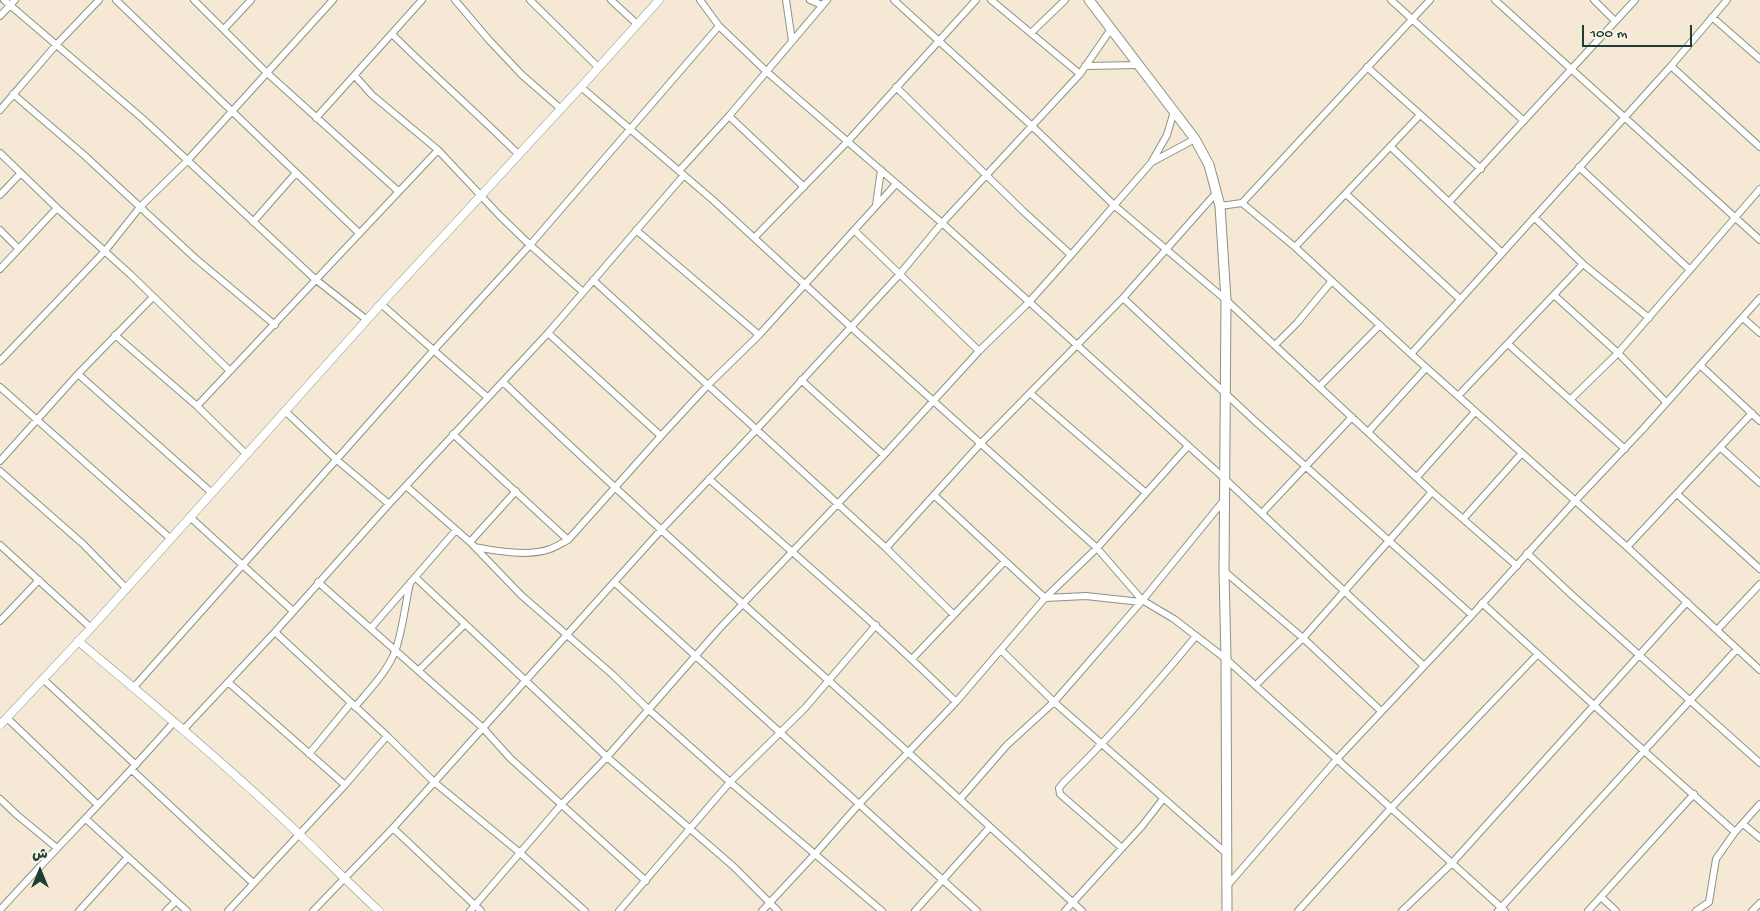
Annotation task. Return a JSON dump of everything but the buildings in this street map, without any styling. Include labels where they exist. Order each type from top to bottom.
[{"type":"main road","points":[[1089,0],[1195,139],[1209,165],[1220,206],[1226,300],[1224,571],[1228,910]]},
{"type":"street","points":[[4,0],[142,119],[314,279],[367,320]]},
{"type":"street","points":[[0,16],[15,0]]},
{"type":"street","points":[[0,110],[56,45],[99,0]]},
{"type":"street","points":[[116,0],[359,233]]},
{"type":"street","points":[[194,0],[266,72],[398,192]]},
{"type":"street","points":[[224,29],[251,0]]},
{"type":"street","points":[[0,361],[105,251],[140,208],[187,161],[332,0]]},
{"type":"street","points":[[316,118],[422,0]]},
{"type":"street","points":[[454,0],[522,75],[561,109]]},
{"type":"street","points":[[530,0],[598,67]]},
{"type":"street","points":[[611,0],[637,24]]},
{"type":"street","points":[[0,726],[91,628],[381,304],[581,88],[659,0]]},
{"type":"street","points":[[700,0],[719,26],[767,72],[942,223],[1076,344],[1262,513],[1424,666]]},
{"type":"street","points":[[786,0],[792,41]]},
{"type":"street","points":[[810,0],[824,2]]},
{"type":"street","points":[[894,0],[1032,126],[1114,206],[1226,300],[1432,492],[1517,566]]},
{"type":"street","points":[[755,237],[848,141],[976,0]]},
{"type":"street","points":[[991,0],[1080,74]]},
{"type":"street","points":[[1031,34],[1065,0]]},
{"type":"street","points":[[1391,0],[1524,121]]},
{"type":"street","points":[[1220,206],[1242,203],[1430,0]]},
{"type":"street","points":[[1495,0],[1760,240]]},
{"type":"street","points":[[1594,0],[1615,21]]},
{"type":"street","points":[[1449,202],[1572,71],[1635,0]]},
{"type":"street","points":[[1411,354],[1671,66],[1727,0]]},
{"type":"street","points":[[184,729],[548,332],[636,230],[824,2]]},
{"type":"street","points":[[1712,17],[1760,59]]},
{"type":"street","points":[[134,687],[433,351],[530,245],[719,26]]},
{"type":"street","points":[[312,911],[392,828],[660,530],[756,430],[899,274],[942,223],[1080,74],[1111,30]]},
{"type":"street","points":[[392,34],[518,154]]},
{"type":"street","points":[[1085,66],[1140,65]]},
{"type":"street","points":[[1671,66],[1760,147]]},
{"type":"street","points":[[1367,67],[1481,169]]},
{"type":"street","points":[[355,76],[372,95],[438,150],[480,196],[530,245],[583,292]]},
{"type":"street","points":[[896,87],[1071,255]]},
{"type":"street","points":[[581,88],[755,237],[850,327],[1097,548],[1142,601],[1174,619],[1226,659],[1337,758],[1501,910],[1643,750],[1736,649]]},
{"type":"street","points":[[13,94],[84,155],[218,278],[275,325]]},
{"type":"street","points":[[470,911],[519,852],[649,710],[695,655],[979,352],[1029,302],[1071,255],[1151,163],[1166,135],[1174,111]]},
{"type":"street","points":[[1295,247],[1420,114]]},
{"type":"street","points":[[729,116],[804,187]]},
{"type":"street","points":[[1151,163],[1195,139]]},
{"type":"street","points":[[1390,147],[1502,252]]},
{"type":"street","points":[[197,406],[275,325],[314,279],[438,150]]},
{"type":"street","points":[[0,153],[230,371]]},
{"type":"street","points":[[1579,168],[1690,270]]},
{"type":"street","points":[[876,206],[881,170]]},
{"type":"street","points":[[254,222],[296,173]]},
{"type":"street","points":[[0,194],[20,174]]},
{"type":"street","points":[[475,547],[499,552],[526,552],[550,550],[568,540],[707,386],[758,335],[896,184]]},
{"type":"street","points":[[1570,400],[1649,318],[1760,190]]},
{"type":"street","points":[[886,548],[981,443],[1123,298],[1217,192]]},
{"type":"street","points":[[1346,194],[1460,299]]},
{"type":"street","points":[[1242,203],[1295,247],[1760,670]]},
{"type":"street","points":[[0,269],[57,208]]},
{"type":"street","points":[[1534,217],[1583,264],[1649,318]]},
{"type":"street","points":[[0,230],[19,248]]},
{"type":"street","points":[[636,230],[758,335]]},
{"type":"street","points":[[854,230],[979,352]]},
{"type":"street","points":[[1458,396],[1555,296],[1583,264]]},
{"type":"street","points":[[593,280],[886,548],[953,614]]},
{"type":"street","points":[[1275,345],[1297,323],[1332,282]]},
{"type":"street","points":[[1555,296],[1618,352],[1666,402]]},
{"type":"street","points":[[0,461],[78,374],[153,297]]},
{"type":"street","points":[[1123,298],[1226,394],[1472,615]]},
{"type":"street","points":[[1227,886],[1337,758],[1472,615],[1574,500],[1625,449],[1760,298]]},
{"type":"street","points":[[381,304],[487,397]]},
{"type":"street","points":[[1743,318],[1760,333]]},
{"type":"street","points":[[1320,386],[1380,325]]},
{"type":"street","points":[[548,332],[661,436]]},
{"type":"street","points":[[115,335],[197,406],[246,454]]},
{"type":"street","points":[[1508,344],[1625,449]]},
{"type":"street","points":[[1700,365],[1760,421]]},
{"type":"street","points":[[1368,432],[1426,368]]},
{"type":"street","points":[[78,374],[212,493]]},
{"type":"street","points":[[801,380],[884,455]]},
{"type":"street","points":[[503,382],[660,530],[1082,911]]},
{"type":"street","points":[[0,387],[171,539]]},
{"type":"street","points":[[1030,393],[1146,493]]},
{"type":"street","points":[[285,411],[337,460],[389,504]]},
{"type":"street","points":[[1417,477],[1475,412]]},
{"type":"street","points":[[1627,547],[1752,413]]},
{"type":"street","points":[[1262,513],[1352,417]]},
{"type":"street","points":[[453,434],[568,540]]},
{"type":"street","points":[[762,911],[859,804],[956,702],[1045,598],[1097,548],[1188,446]]},
{"type":"street","points":[[1721,448],[1760,483]]},
{"type":"street","points":[[1464,518],[1522,453]]},
{"type":"street","points":[[0,471],[83,544],[126,588]]},
{"type":"street","points":[[709,479],[876,625],[956,702]]},
{"type":"street","points":[[406,486],[470,542],[508,582],[566,636],[613,675],[649,710],[730,782],[882,911]]},
{"type":"street","points":[[470,542],[516,491]]},
{"type":"street","points":[[1256,685],[1302,638],[1432,492]]},
{"type":"street","points":[[1677,494],[1760,569]]},
{"type":"street","points":[[934,495],[1045,598],[1086,596],[1142,601]]},
{"type":"street","points":[[960,799],[1007,745],[1054,702],[1142,601],[1225,498]]},
{"type":"street","points":[[190,517],[293,611]]},
{"type":"street","points":[[371,628],[456,530]]},
{"type":"street","points":[[0,546],[91,628]]},
{"type":"street","points":[[1527,553],[1760,763]]},
{"type":"street","points":[[912,659],[1005,561]]},
{"type":"street","points":[[1224,571],[1302,638],[1381,711]]},
{"type":"street","points":[[1,619],[39,580]]},
{"type":"street","points":[[412,580],[464,624],[607,757],[733,866],[778,911]]},
{"type":"street","points":[[309,754],[353,705],[374,686],[387,666],[396,649],[412,580]]},
{"type":"street","points":[[318,582],[396,649],[483,728],[510,758],[646,882]]},
{"type":"street","points":[[614,582],[977,911]]},
{"type":"street","points":[[1717,630],[1760,584]]},
{"type":"street","points":[[1402,911],[1452,863],[1687,602]]},
{"type":"street","points":[[1482,603],[1736,832]]},
{"type":"street","points":[[419,670],[464,624]]},
{"type":"street","points":[[619,911],[646,882],[730,782],[829,681],[876,625]]},
{"type":"street","points":[[274,632],[434,782],[519,852],[585,911]]},
{"type":"street","points":[[1122,848],[1060,794],[1059,788],[1103,744],[1163,677],[1196,636]]},
{"type":"street","points":[[78,640],[184,729],[300,834],[344,879],[379,911]]},
{"type":"street","points":[[1001,650],[1054,702],[1226,854]]},
{"type":"street","points":[[1298,911],[1391,808],[1538,654]]},
{"type":"street","points":[[43,679],[253,883]]},
{"type":"street","points":[[228,682],[345,785]]},
{"type":"street","points":[[7,718],[98,805]]},
{"type":"street","points":[[0,910],[134,768],[174,722]]},
{"type":"street","points":[[228,911],[345,785],[387,736]]},
{"type":"street","points":[[1588,911],[1694,794]]},
{"type":"street","points":[[0,799],[57,848]]},
{"type":"street","points":[[1064,911],[1122,848],[1163,799]]},
{"type":"street","points":[[1696,911],[1709,902],[1714,862],[1760,804]]},
{"type":"street","points":[[86,819],[187,911]]},
{"type":"street","points":[[1743,824],[1760,838]]},
{"type":"street","points":[[915,911],[990,827]]},
{"type":"street","points":[[392,828],[482,911]]},
{"type":"street","points":[[79,911],[128,857]]},
{"type":"street","points":[[1601,897],[1616,911]]},
{"type":"street","points":[[166,911],[176,901]]},
{"type":"street","points":[[1752,911],[1760,902]]}]
